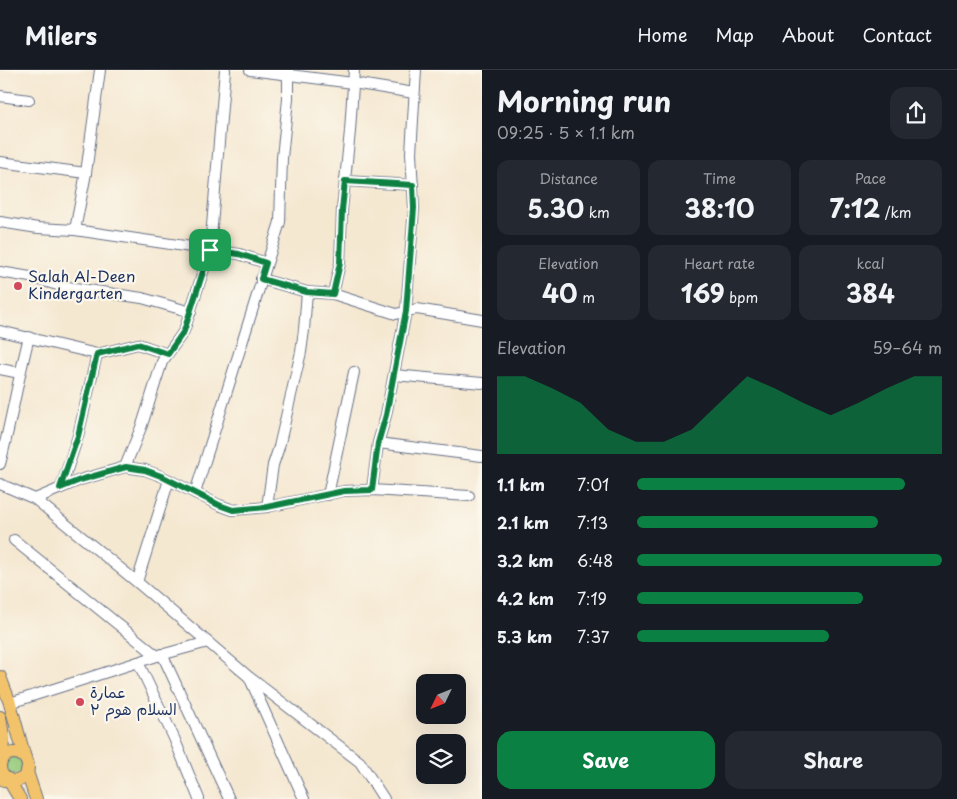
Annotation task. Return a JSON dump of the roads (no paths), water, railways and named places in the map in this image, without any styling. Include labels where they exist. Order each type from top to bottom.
[{"type":"main road","points":[[0,677],[10,703],[28,767],[27,772],[36,799]]},
{"type":"main road","points":[[0,717],[0,769],[3,781],[19,797]]},
{"type":"main road","points":[[1,754],[13,753],[25,758]]},
{"type":"main road","points":[[3,781],[17,781],[25,776],[27,772]]},
{"type":"street","points":[[75,230],[86,173],[100,70]]},
{"type":"street","points":[[126,467],[142,425],[162,362],[184,331],[210,250],[226,70]]},
{"type":"street","points":[[250,70],[288,72],[414,93]]},
{"type":"street","points":[[333,294],[340,263],[342,210],[354,70]]},
{"type":"street","points":[[372,490],[378,443],[386,415],[406,311],[414,208],[411,153],[416,70]]},
{"type":"street","points":[[195,493],[280,222],[282,158],[288,106],[288,72]]},
{"type":"street","points":[[0,96],[29,100]]},
{"type":"street","points":[[0,162],[86,173]]},
{"type":"street","points":[[345,181],[413,185]]},
{"type":"street","points":[[0,222],[38,228],[75,230],[239,254],[266,263]]},
{"type":"street","points":[[0,272],[30,277],[60,286],[142,298],[191,312]]},
{"type":"street","points":[[261,279],[307,292],[333,294],[396,314],[417,309],[482,320]]},
{"type":"street","points":[[267,507],[273,465],[301,352],[307,292]]},
{"type":"street","points":[[0,331],[97,354],[138,344],[168,354]]},
{"type":"street","points":[[0,464],[10,429],[20,373],[29,337]]},
{"type":"street","points":[[60,488],[78,436],[97,354]]},
{"type":"street","points":[[0,369],[20,373]]},
{"type":"street","points":[[328,495],[354,372]]},
{"type":"street","points":[[394,376],[482,383]]},
{"type":"street","points":[[378,443],[482,456]]},
{"type":"street","points":[[35,499],[80,480],[126,467],[145,470],[233,510],[267,507],[344,491],[372,490],[469,496]]},
{"type":"street","points":[[137,582],[169,480]]},
{"type":"street","points":[[0,484],[35,499],[137,582],[249,678],[360,762],[384,799]]},
{"type":"street","points":[[14,540],[160,655],[229,799]]},
{"type":"street","points":[[10,703],[160,655],[208,642]]},
{"type":"street","points":[[138,662],[174,738],[199,799]]},
{"type":"street","points":[[249,678],[304,799]]},
{"type":"place","name":"Salah Al-Deen Kindergarten","points":[[18,286]]},
{"type":"place","name":"عمارة السلام هوم ٣","points":[[80,702]]}]
